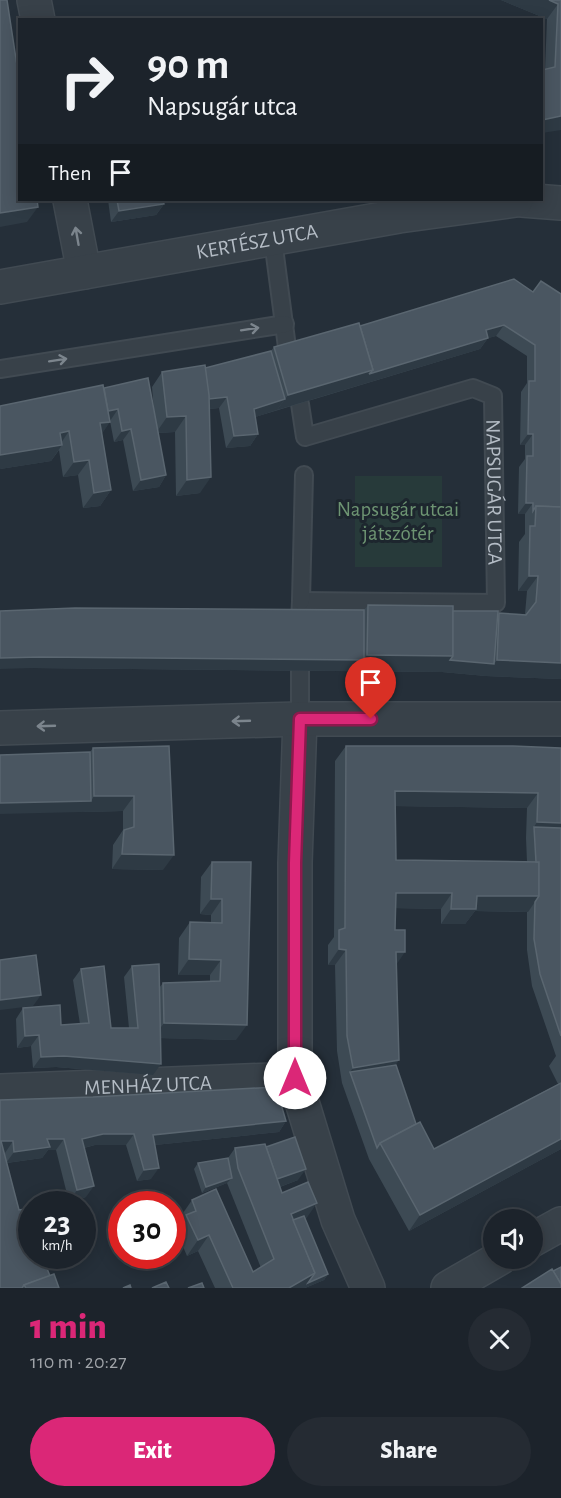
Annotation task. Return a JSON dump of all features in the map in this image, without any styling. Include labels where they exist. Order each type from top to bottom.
[{"type":"street","points":[[34,0],[38,18]]},
{"type":"street","points":[[543,192],[561,187]]},
{"type":"street","points":[[70,201],[84,272]]},
{"type":"street","name":"KERTÉSZ UTCA","points":[[0,287],[399,216],[509,201]]},
{"type":"street","points":[[535,201],[561,203]]},
{"type":"street","points":[[0,728],[300,719],[561,719]]},
{"type":"street","points":[[300,719],[295,863],[295,1078],[338,1220],[369,1288]]},
{"type":"street","name":"MENHÁZ UTCA","points":[[0,1091],[295,1078]]},
{"type":"street","points":[[543,1234],[561,1224]]},
{"type":"street","points":[[448,1288],[483,1268]]},
{"type":"lane","points":[[273,240],[288,355]]},
{"type":"lane","points":[[0,369],[285,324]]},
{"type":"lane","name":"NAPSUGÁR UTCA","points":[[300,404],[305,437],[472,388],[493,396],[496,603],[302,601]]},
{"type":"lane","points":[[300,621],[304,475]]},
{"type":"lane","points":[[300,670],[300,719]]},
{"type":"green space","name":"Napsugár utcai játszótér","points":[[355,476],[442,476],[442,567],[355,567]]},
{"type":"building","points":[[0,0],[7,0],[18,72],[18,201],[37,201],[38,207],[0,213]]},
{"type":"building","points":[[549,0],[561,0],[561,116],[543,120],[543,70],[555,67],[558,4]]},
{"type":"building","points":[[117,201],[163,201],[164,204],[119,211]]},
{"type":"building","points":[[514,279],[533,292],[541,281],[561,294],[561,507],[536,506],[533,511],[533,503],[526,503],[527,456],[533,456],[533,434],[528,434],[529,381],[535,381],[535,345],[504,325],[486,330],[488,338],[369,374],[373,370],[360,326]]},
{"type":"building","points":[[359,323],[373,370],[288,395],[274,347]]},
{"type":"building","points":[[271,351],[285,399],[254,409],[258,434],[234,436],[227,397],[209,399],[205,368]]},
{"type":"building","points":[[205,365],[209,395],[211,477],[187,480],[186,416],[167,417],[162,372]]},
{"type":"building","points":[[148,378],[166,475],[141,480],[131,429],[122,431],[118,409],[108,411],[104,388]]},
{"type":"building","points":[[103,385],[110,422],[100,423],[111,490],[94,493],[89,460],[74,462],[69,431],[60,433],[62,445],[0,455],[0,406]]},
{"type":"building","points":[[536,506],[561,507],[561,663],[497,660],[499,613],[526,615],[536,602],[538,576],[529,576],[530,526],[535,526]]},
{"type":"building","points":[[368,605],[453,606],[453,656],[367,655]]},
{"type":"building","points":[[75,608],[364,610],[364,660],[0,658],[0,611]]},
{"type":"building","points":[[453,611],[498,611],[494,664],[450,660],[453,656]]},
{"type":"building","points":[[169,746],[174,855],[122,854],[124,830],[134,827],[134,796],[94,796],[93,748]]},
{"type":"building","points":[[346,746],[561,748],[561,823],[537,822],[538,793],[395,791],[396,860],[539,862],[539,896],[477,896],[476,909],[451,909],[452,893],[396,893],[395,930],[405,930],[405,952],[396,952],[399,1060],[353,1068],[347,1036],[346,950],[339,949],[339,930],[345,928]]},
{"type":"building","points":[[90,752],[91,801],[0,803],[0,755]]},
{"type":"building","points":[[534,827],[561,828],[561,1036],[540,974],[534,939],[535,902],[539,896],[539,862],[536,862]]},
{"type":"building","points":[[212,862],[251,862],[247,1025],[164,1023],[163,983],[220,981],[221,960],[189,959],[190,922],[222,923],[222,899],[211,899]]},
{"type":"building","points":[[36,955],[41,995],[0,1000],[0,960]]},
{"type":"building","points":[[159,964],[161,1064],[64,1056],[41,1057],[39,1035],[25,1036],[23,1008],[60,1005],[61,1025],[89,1023],[81,969],[104,966],[111,1028],[138,1028],[132,966]]},
{"type":"building","points":[[396,1065],[416,1124],[380,1143],[377,1148],[350,1072]]},
{"type":"building","points":[[561,1083],[561,1139],[420,1215],[380,1143],[420,1122],[434,1149]]},
{"type":"building","points":[[276,1087],[286,1121],[153,1135],[159,1168],[144,1170],[134,1134],[103,1134],[82,1139],[94,1186],[77,1190],[64,1139],[47,1139],[50,1147],[14,1152],[13,1141],[1,1141],[18,1206],[18,1269],[47,1269],[50,1276],[24,1285],[22,1288],[0,1288],[0,1100]]},
{"type":"building","points":[[295,1137],[306,1169],[277,1179],[266,1147]]},
{"type":"building","points":[[265,1144],[282,1193],[308,1182],[317,1203],[291,1214],[315,1273],[289,1288],[233,1288],[209,1235],[198,1240],[186,1215],[196,1211],[192,1200],[216,1189],[253,1272],[274,1259],[238,1168],[235,1148]]},
{"type":"building","points":[[228,1158],[232,1178],[206,1187],[198,1163]]},
{"type":"building","points":[[304,1216],[328,1274],[308,1283],[315,1273],[293,1220]]},
{"type":"building","points":[[561,1267],[561,1284],[553,1271]]},
{"type":"building","points":[[552,1269],[561,1288],[522,1288]]},
{"type":"building","points":[[54,1274],[59,1288],[26,1288],[24,1285]]},
{"type":"building","points":[[166,1282],[169,1288],[152,1288]]},
{"type":"building","points":[[202,1283],[204,1288],[188,1288]]},
{"type":"route","points":[[295,1078],[295,863],[300,719],[371,719]]}]
